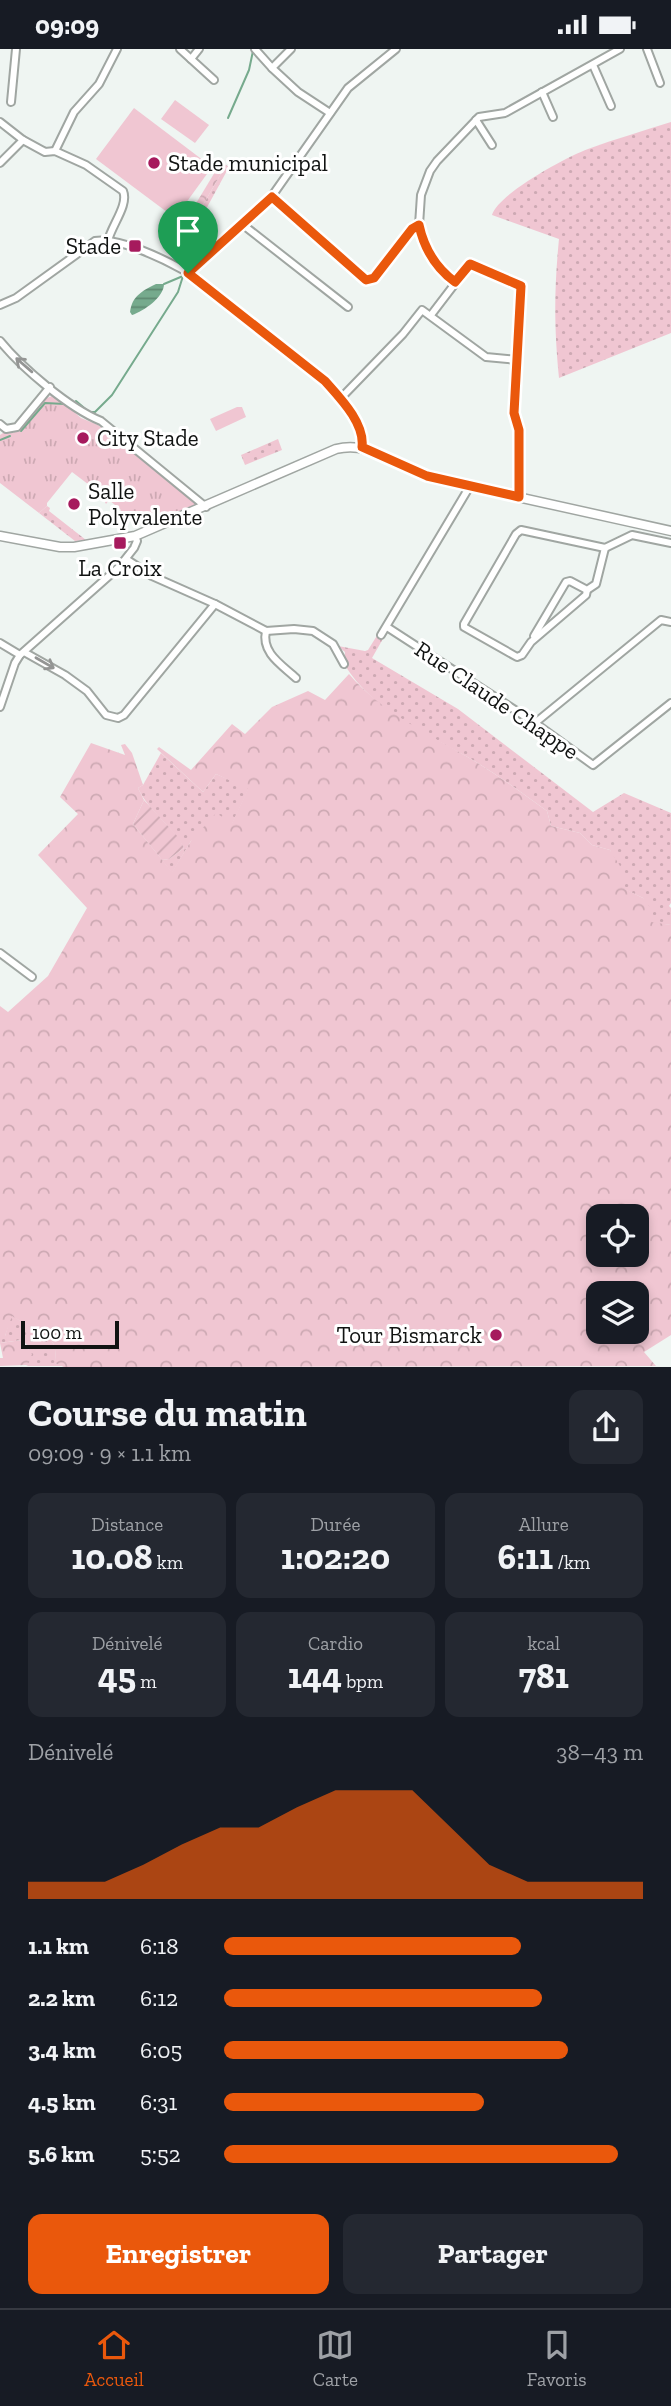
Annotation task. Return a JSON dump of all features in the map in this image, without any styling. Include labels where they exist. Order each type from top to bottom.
[{"type":"street","points":[[11,103],[16,49]]},
{"type":"street","points":[[55,151],[74,113],[99,84],[117,49]]},
{"type":"street","points":[[180,49],[214,80]]},
{"type":"street","points":[[191,59],[199,49]]},
{"type":"street","points":[[255,49],[298,92],[330,113]]},
{"type":"street","points":[[272,68],[291,49]]},
{"type":"street","points":[[188,273],[272,197],[348,88],[396,49]]},
{"type":"street","points":[[455,282],[444,274],[430,255],[419,225],[421,195],[430,171],[445,152],[482,116],[505,113],[620,49]]},
{"type":"street","points":[[647,49],[660,83]]},
{"type":"street","points":[[593,65],[611,106]]},
{"type":"street","points":[[542,92],[553,117]]},
{"type":"street","points":[[476,120],[492,145]]},
{"type":"street","points":[[0,122],[23,140],[45,152],[55,151],[86,165],[125,194],[108,241]]},
{"type":"street","points":[[0,163],[23,140]]},
{"type":"street","points":[[272,197],[366,280],[374,278],[412,229],[419,225]]},
{"type":"street","points":[[242,224],[348,307]]},
{"type":"street","points":[[0,305],[16,298],[95,241],[129,246],[188,273],[310,367],[341,398],[361,432],[362,447]]},
{"type":"street","points":[[431,315],[470,264],[521,286],[514,413],[519,430],[519,497]]},
{"type":"street","points":[[341,398],[403,334],[422,310],[486,357],[517,360]]},
{"type":"street","points":[[0,341],[50,387],[83,413],[101,421],[206,506]]},
{"type":"street","points":[[0,424],[6,429],[18,427],[50,387]]},
{"type":"street","points":[[0,536],[74,547],[135,536],[336,450],[353,446],[362,447],[427,476],[671,531]]},
{"type":"street","points":[[381,635],[470,486]]},
{"type":"street","points":[[587,590],[566,582],[531,642],[522,655],[517,657],[464,626],[516,534],[521,530],[605,548],[632,535],[671,543]]},
{"type":"street","points":[[0,707],[22,653],[126,559],[137,541],[135,536]]},
{"type":"street","points":[[531,642],[596,584],[605,548]]},
{"type":"street","points":[[126,559],[152,576],[215,604],[265,631],[304,629],[320,635],[333,644],[344,664]]},
{"type":"street","points":[[0,643],[65,675],[87,691],[106,715],[118,717],[124,715],[215,604]]},
{"type":"street","points":[[535,723],[661,620],[671,622]]},
{"type":"street","name":"Rue Claude Chappe","points":[[387,627],[535,723],[593,765],[671,703]]},
{"type":"street","points":[[265,631],[265,642],[270,653],[296,678]]},
{"type":"street","points":[[0,953],[32,977]]},
{"type":"green space","points":[[175,100],[209,125],[195,143],[161,119]]},
{"type":"green space","name":"Stade municipal","points":[[134,108],[212,167],[175,218],[96,159]]},
{"type":"green space","points":[[671,122],[671,333],[559,378],[555,309],[559,239],[492,215],[497,206],[519,187],[578,153]]},
{"type":"green space","points":[[221,162],[226,165],[192,224],[188,225],[186,220]]},
{"type":"green space","points":[[226,165],[229,167],[187,244],[185,264],[174,257],[173,248],[188,225],[192,224]]},
{"type":"green space","points":[[52,396],[57,397],[81,418],[98,425],[198,505],[143,527],[124,512],[120,516],[121,510],[109,500],[106,504],[101,494],[72,472],[39,513],[0,483],[0,435],[13,433]]},
{"type":"green space","points":[[242,407],[246,417],[216,431],[210,419]]},
{"type":"green space","points":[[278,439],[282,450],[245,465],[241,455]]},
{"type":"green space","points":[[47,506],[49,511],[86,540],[75,541],[39,513]]},
{"type":"green space","points":[[378,634],[384,637],[372,658],[458,709],[593,812],[624,793],[671,813],[671,925],[651,923],[643,898],[624,889],[610,850],[592,845],[580,833],[551,826],[547,811],[485,768],[404,721],[371,696],[344,664],[345,652],[338,646],[365,651]]},
{"type":"green space","points":[[349,674],[393,713],[485,768],[547,811],[551,826],[580,833],[592,845],[610,850],[625,874],[625,889],[643,898],[653,911],[651,922],[671,925],[671,1335],[644,1352],[656,1366],[64,1367],[55,1363],[55,1349],[51,1341],[12,1316],[5,1336],[0,1336],[0,1006],[8,1012],[48,976],[87,908],[38,855],[78,814],[60,797],[91,743],[125,755],[121,745],[125,744],[132,753],[143,785],[138,788],[144,800],[133,824],[172,872],[191,841],[216,813],[232,823],[248,789],[216,774],[203,792],[157,749],[159,747],[191,770],[232,724],[245,734],[272,707],[308,691],[325,700]]},
{"type":"green space","points":[[161,753],[203,792],[216,774],[249,788],[232,824],[191,841],[172,873],[162,860],[169,859],[184,848],[138,788],[143,785]]},
{"type":"green space","points":[[144,800],[179,838],[184,848],[169,859],[162,860],[133,824]]},
{"type":"green space","points":[[11,1315],[51,1341],[55,1349],[55,1363],[64,1366],[26,1366],[29,1347],[22,1340],[0,1343],[0,1336],[5,1336]]},
{"type":"green space","points":[[22,1340],[32,1354],[28,1365],[0,1366],[0,1358],[3,1358],[0,1343]]},
{"type":"shaded area","points":[[156,284],[164,284],[161,294],[147,307],[132,315],[131,306],[135,298]]},
{"type":"waterway","points":[[228,118],[249,70],[253,51]]},
{"type":"waterway","points":[[164,284],[183,276]]},
{"type":"waterway","points":[[76,401],[89,412],[95,412],[112,395],[178,292],[183,276]]},
{"type":"waterway","points":[[21,431],[45,403],[65,404]]},
{"type":"waterway","points":[[0,440],[10,436]]},
{"type":"place","name":"Stade municipal","points":[[154,163]]},
{"type":"place","name":"Stade","points":[[135,246]]},
{"type":"place","name":"City Stade","points":[[83,438]]},
{"type":"place","name":"Salle Polyvalente","points":[[74,504]]},
{"type":"place","name":"La Croix","points":[[120,543]]},
{"type":"place","name":"Tour Bismarck","points":[[496,1335]]},
{"type":"route","points":[[272,197],[347,260],[366,280],[374,278],[412,229],[419,225],[430,255],[444,274],[455,282],[470,264],[521,286],[514,413],[519,430],[519,497],[427,476],[362,447],[361,432],[344,403],[325,381],[188,273],[272,197]]}]
